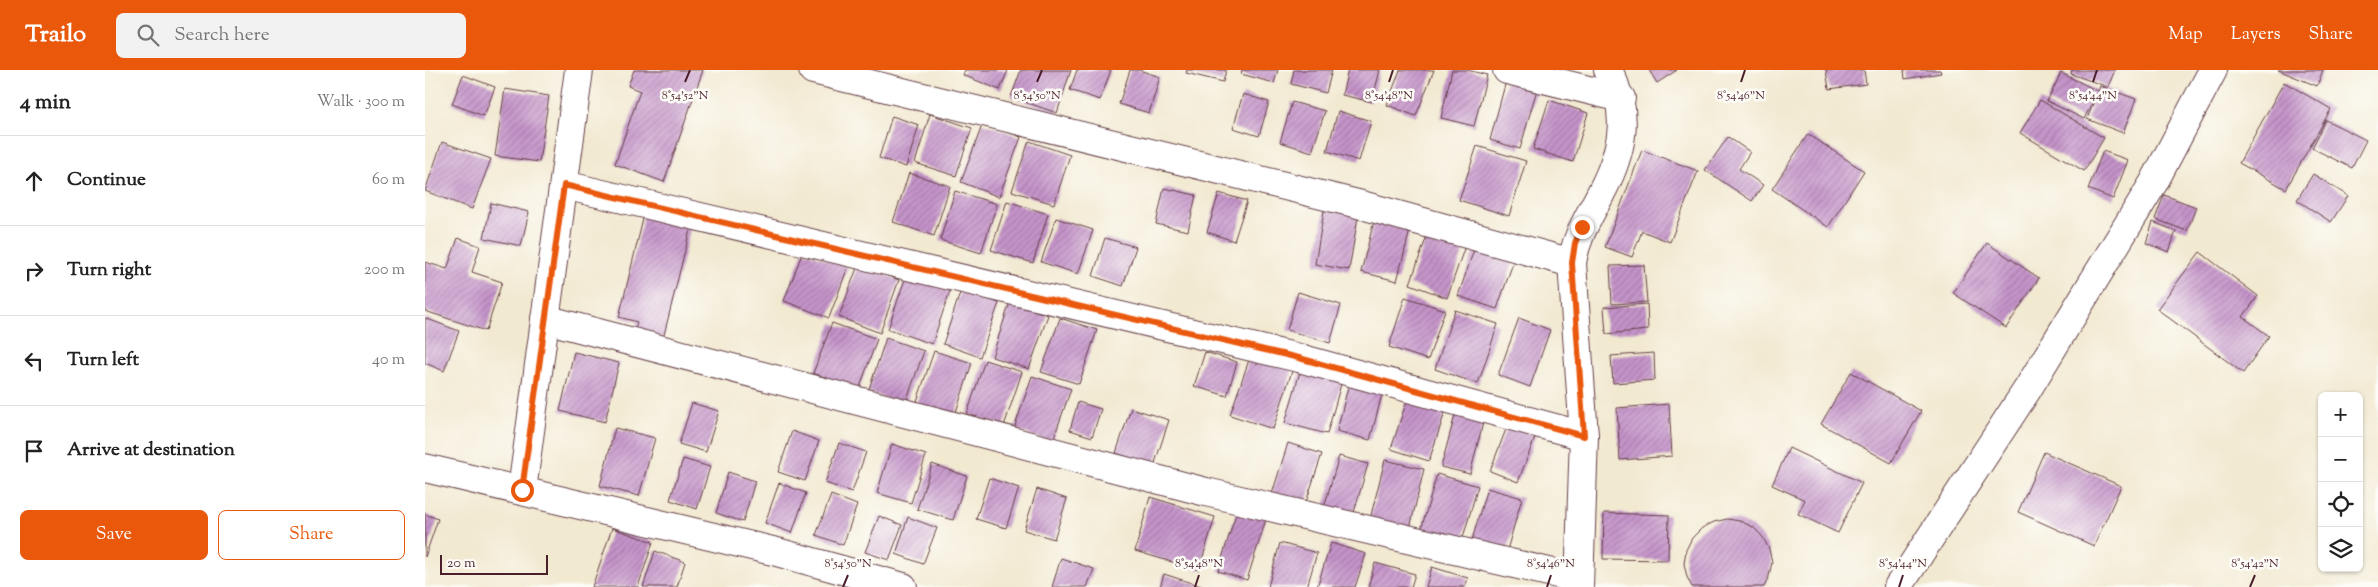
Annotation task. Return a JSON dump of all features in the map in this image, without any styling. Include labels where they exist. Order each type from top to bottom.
[{"type":"street","points":[[522,490],[579,70]]},
{"type":"street","points":[[813,70],[1358,204],[1572,263]]},
{"type":"street","points":[[1507,70],[1621,98]]},
{"type":"street","points":[[545,319],[1206,492],[1579,583],[1584,436],[1572,263],[1575,243],[1612,170],[1622,128],[1621,98],[1608,70]]},
{"type":"street","points":[[1899,587],[2027,390],[2149,190],[2213,70]]},
{"type":"street","points":[[564,185],[1318,363],[1584,436]]},
{"type":"street","points":[[425,468],[777,552],[903,587]]},
{"type":"building","points":[[634,70],[703,70],[664,182],[615,164],[640,91],[628,86]]},
{"type":"building","points":[[965,70],[1008,70],[1000,90],[963,75]]},
{"type":"building","points":[[1021,70],[1071,70],[1057,113],[1011,97]]},
{"type":"building","points":[[1077,70],[1111,70],[1100,100],[1070,90]]},
{"type":"building","points":[[1130,70],[1139,70],[1160,77],[1149,113],[1119,104]]},
{"type":"building","points":[[1187,70],[1226,70],[1223,82],[1186,73]]},
{"type":"building","points":[[1242,70],[1278,70],[1274,83],[1241,74]]},
{"type":"building","points":[[1294,70],[1332,70],[1326,93],[1291,84]]},
{"type":"building","points":[[1348,70],[1380,70],[1372,102],[1342,95]]},
{"type":"building","points":[[1400,70],[1434,70],[1416,116],[1387,105]]},
{"type":"building","points":[[1452,70],[1467,70],[1487,75],[1474,126],[1441,118]]},
{"type":"building","points":[[1649,70],[1677,70],[1657,83]]},
{"type":"building","points":[[1826,70],[1864,70],[1866,84],[1829,89]]},
{"type":"building","points":[[1904,70],[1940,70],[1941,73],[1905,79]]},
{"type":"building","points":[[2072,70],[2115,70],[2108,87],[2071,74]]},
{"type":"building","points":[[2278,70],[2323,70],[2317,86]]},
{"type":"building","points":[[2061,73],[2098,91],[2100,86],[2136,99],[2123,133],[2087,119],[2097,93],[2084,119],[2047,101]]},
{"type":"building","points":[[463,75],[495,87],[484,116],[452,104]]},
{"type":"building","points":[[1506,81],[1537,89],[1520,149],[1490,140]]},
{"type":"building","points":[[2284,82],[2331,109],[2286,189],[2239,163]]},
{"type":"building","points":[[505,89],[549,96],[539,162],[495,156]]},
{"type":"building","points":[[1243,94],[1269,102],[1259,136],[1233,128]]},
{"type":"building","points":[[1549,100],[1588,113],[1573,162],[1533,149]]},
{"type":"building","points":[[2040,100],[2104,138],[2084,171],[2020,133]]},
{"type":"building","points":[[1292,102],[1325,111],[1312,152],[1280,142]]},
{"type":"building","points":[[1338,111],[1371,121],[1359,161],[1327,151]]},
{"type":"building","points":[[930,114],[972,128],[956,176],[915,163]]},
{"type":"building","points":[[892,116],[919,125],[906,167],[879,158]]},
{"type":"building","points":[[2326,120],[2366,140],[2352,168],[2312,148]]},
{"type":"building","points":[[983,123],[1021,137],[999,197],[961,182]]},
{"type":"building","points":[[1808,134],[1864,171],[1828,227],[1772,189]]},
{"type":"building","points":[[1728,137],[1750,152],[1739,169],[1763,185],[1752,201],[1705,170]]},
{"type":"building","points":[[1029,141],[1070,155],[1054,204],[1012,191]]},
{"type":"building","points":[[442,142],[491,159],[472,209],[425,191]]},
{"type":"building","points":[[1477,146],[1526,161],[1509,216],[1459,200]]},
{"type":"building","points":[[1642,150],[1698,171],[1670,242],[1642,231],[1632,257],[1605,247]]},
{"type":"building","points":[[2103,151],[2128,160],[2113,199],[2088,189]]},
{"type":"building","points":[[909,173],[950,186],[934,236],[893,222]]},
{"type":"building","points":[[2313,174],[2348,196],[2331,222],[2297,200]]},
{"type":"building","points":[[1164,188],[1196,195],[1188,231],[1156,224]]},
{"type":"building","points":[[955,191],[997,204],[981,253],[940,240]]},
{"type":"building","points":[[1219,193],[1247,201],[1234,241],[1207,232]]},
{"type":"building","points":[[2164,195],[2196,207],[2187,231],[2155,219]]},
{"type":"building","points":[[1007,201],[1048,214],[1033,263],[991,250]]},
{"type":"building","points":[[491,203],[529,212],[521,246],[484,238]]},
{"type":"building","points":[[1325,205],[1359,211],[1349,270],[1315,264]]},
{"type":"building","points":[[645,211],[692,222],[662,343],[633,336],[637,322],[619,317]]},
{"type":"building","points":[[1056,218],[1093,230],[1078,274],[1041,262]]},
{"type":"building","points":[[1374,221],[1410,230],[1397,281],[1361,272]]},
{"type":"building","points":[[2153,222],[2176,231],[2169,252],[2146,243]]},
{"type":"building","points":[[1429,230],[1466,243],[1447,298],[1410,284]]},
{"type":"building","points":[[458,238],[480,246],[472,272],[502,282],[486,331],[425,311],[425,262],[447,269]]},
{"type":"building","points":[[1105,238],[1136,247],[1123,286],[1093,276]]},
{"type":"building","points":[[1477,241],[1516,254],[1497,309],[1458,296]]},
{"type":"building","points":[[1987,243],[2039,278],[2006,328],[1953,293]]},
{"type":"building","points":[[803,251],[848,267],[829,318],[784,301]]},
{"type":"building","points":[[2200,252],[2258,296],[2243,317],[2269,336],[2243,373],[2157,309]]},
{"type":"building","points":[[858,265],[899,280],[880,333],[839,317]]},
{"type":"building","points":[[1644,265],[1647,302],[1612,304],[1610,266]]},
{"type":"building","points":[[906,276],[950,291],[932,344],[888,329]]},
{"type":"building","points":[[961,290],[999,303],[980,357],[943,344]]},
{"type":"building","points":[[1298,292],[1341,305],[1330,343],[1287,330]]},
{"type":"building","points":[[1405,297],[1445,310],[1428,360],[1389,347]]},
{"type":"building","points":[[1010,302],[1048,315],[1029,369],[992,357]]},
{"type":"building","points":[[1647,304],[1648,330],[1606,334],[1604,307]]},
{"type":"building","points":[[1455,310],[1498,324],[1478,384],[1435,369]]},
{"type":"building","points":[[425,318],[459,331],[444,371],[425,363]]},
{"type":"building","points":[[1060,318],[1097,330],[1079,384],[1041,372]]},
{"type":"building","points":[[1519,318],[1550,330],[1530,387],[1498,375]]},
{"type":"building","points":[[832,323],[877,339],[859,390],[813,373]]},
{"type":"building","points":[[886,338],[924,351],[905,405],[868,392]]},
{"type":"building","points":[[934,351],[972,363],[954,418],[916,404]]},
{"type":"building","points":[[1252,351],[1294,365],[1273,429],[1230,415]]},
{"type":"building","points":[[574,352],[619,363],[605,422],[560,411]]},
{"type":"building","points":[[1205,352],[1237,362],[1227,396],[1194,386]]},
{"type":"building","points":[[1654,353],[1655,380],[1613,383],[1611,356]]},
{"type":"building","points":[[985,360],[1022,372],[1004,426],[967,414]]},
{"type":"building","points":[[1302,365],[1343,377],[1327,434],[1285,423]]},
{"type":"building","points":[[1851,372],[1921,411],[1891,463],[1821,424]]},
{"type":"building","points":[[1032,376],[1071,389],[1052,443],[1014,429]]},
{"type":"building","points":[[1350,379],[1384,387],[1370,440],[1337,431]]},
{"type":"building","points":[[1408,397],[1446,409],[1429,461],[1391,449]]},
{"type":"building","points":[[1078,402],[1101,409],[1092,437],[1070,430]]},
{"type":"building","points":[[692,403],[719,411],[706,452],[679,444]]},
{"type":"building","points":[[1669,404],[1672,456],[1620,460],[1617,408]]},
{"type":"building","points":[[1131,408],[1169,420],[1154,466],[1116,453]]},
{"type":"building","points":[[1457,408],[1485,415],[1470,474],[1441,467]]},
{"type":"building","points":[[1508,424],[1536,435],[1518,482],[1490,471]]},
{"type":"building","points":[[615,428],[655,438],[639,496],[600,486]]},
{"type":"building","points":[[792,431],[819,441],[805,481],[778,472]]},
{"type":"building","points":[[839,443],[866,452],[852,492],[825,483]]},
{"type":"building","points":[[1288,443],[1322,454],[1305,505],[1272,494]]},
{"type":"building","points":[[892,444],[926,455],[911,503],[877,493]]},
{"type":"building","points":[[1789,448],[1862,483],[1838,533],[1798,514],[1805,500],[1772,485]]},
{"type":"building","points":[[2044,452],[2121,486],[2094,546],[2018,512]]},
{"type":"building","points":[[1339,456],[1368,464],[1352,519],[1323,511]]},
{"type":"building","points":[[683,459],[710,467],[697,509],[670,500]]},
{"type":"building","points":[[1385,460],[1424,469],[1410,528],[1370,519]]},
{"type":"building","points":[[932,464],[967,476],[953,520],[917,509]]},
{"type":"building","points":[[728,472],[755,481],[743,522],[716,513]]},
{"type":"building","points":[[1437,474],[1478,486],[1462,541],[1421,530]]},
{"type":"building","points":[[989,478],[1019,488],[1006,528],[976,519]]},
{"type":"building","points":[[779,483],[806,493],[792,533],[765,523]]},
{"type":"building","points":[[1487,488],[1522,498],[1505,557],[1470,547]]},
{"type":"building","points":[[1037,489],[1067,499],[1054,539],[1024,530]]},
{"type":"building","points":[[831,495],[857,505],[843,545],[816,535]]},
{"type":"building","points":[[1150,497],[1215,517],[1199,570],[1135,551]]},
{"type":"building","points":[[1238,507],[1267,516],[1247,580],[1218,571]]},
{"type":"building","points":[[1604,513],[1669,515],[1668,560],[1603,559]]},
{"type":"building","points":[[425,514],[438,519],[425,557]]},
{"type":"building","points":[[879,516],[902,525],[889,560],[865,552]]},
{"type":"building","points":[[908,517],[937,528],[923,564],[896,554]]},
{"type":"building","points":[[1727,519],[1740,521],[1753,527],[1762,536],[1769,549],[1772,562],[1764,587],[1692,587],[1684,564],[1686,550],[1692,538],[1702,528],[1714,522]]},
{"type":"building","points":[[612,528],[653,542],[638,587],[592,587]]},
{"type":"building","points":[[1280,543],[1317,553],[1307,587],[1268,587]]},
{"type":"building","points":[[1331,543],[1366,554],[1355,587],[1317,587]]},
{"type":"building","points":[[655,551],[685,562],[677,587],[643,587]]},
{"type":"building","points":[[1061,558],[1094,569],[1087,587],[1052,587]]},
{"type":"building","points":[[1375,563],[1415,574],[1411,587],[1368,587]]},
{"type":"building","points":[[1432,567],[1468,578],[1465,587],[1426,587]]},
{"type":"building","points":[[1164,574],[1204,587],[1160,587]]},
{"type":"route","points":[[522,490],[564,185],[1035,294],[1299,358],[1584,436],[1572,263],[1575,243],[1582,227]]}]
